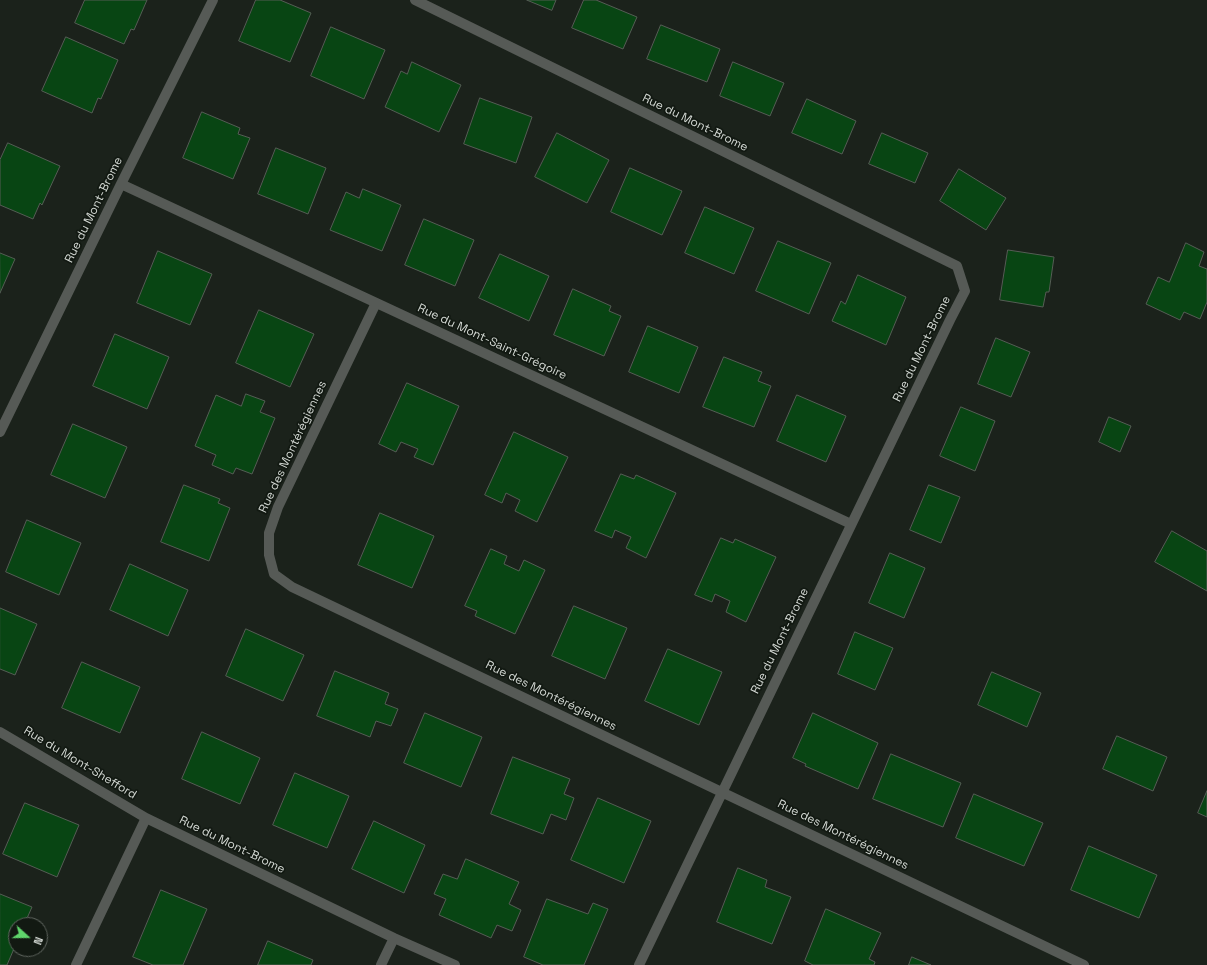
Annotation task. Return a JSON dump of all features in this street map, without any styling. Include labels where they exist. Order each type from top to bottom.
[{"type":"street","name":"Rue du Mont-Brome","points":[[0,432],[213,0]]},
{"type":"street","name":"Rue du Mont-Brome","points":[[415,0],[957,266],[965,291],[639,965]]},
{"type":"street","name":"Rue du Mont-Saint-Grégoire","points":[[121,184],[851,524]]},
{"type":"street","name":"Rue des Montérégiennes","points":[[376,303],[278,507],[269,533],[269,555],[274,574],[292,587],[1084,965]]},
{"type":"street","name":"Rue du Mont-Shefford","points":[[0,732],[146,818]]},
{"type":"street","name":"Rue du Mont-Brome","points":[[146,818],[394,938],[455,965]]},
{"type":"street","points":[[76,965],[146,818]]},
{"type":"street","points":[[381,965],[394,938]]},
{"type":"building","points":[[85,0],[147,0],[134,30],[131,29],[124,44],[75,23]]},
{"type":"building","points":[[256,0],[280,0],[311,13],[290,62],[239,41]]},
{"type":"building","points":[[527,0],[556,0],[552,10]]},
{"type":"building","points":[[584,0],[596,0],[637,17],[623,49],[572,28]]},
{"type":"building","points":[[661,25],[720,49],[707,82],[647,59]]},
{"type":"building","points":[[331,27],[385,50],[364,99],[311,76]]},
{"type":"building","points":[[66,37],[118,60],[101,99],[98,98],[92,113],[42,91]]},
{"type":"building","points":[[412,62],[461,85],[439,132],[385,107],[401,71],[407,74]]},
{"type":"building","points":[[733,62],[784,83],[770,116],[720,96]]},
{"type":"building","points":[[480,98],[532,117],[516,163],[464,144]]},
{"type":"building","points":[[807,99],[856,121],[842,154],[792,133]]},
{"type":"building","points":[[202,112],[240,128],[238,134],[250,138],[233,179],[183,158]]},
{"type":"building","points":[[557,133],[609,160],[587,203],[535,177]]},
{"type":"building","points":[[882,133],[928,153],[915,183],[869,164]]},
{"type":"building","points":[[8,143],[60,166],[42,205],[40,203],[33,219],[0,205],[0,160]]},
{"type":"building","points":[[276,148],[326,168],[308,214],[258,194]]},
{"type":"building","points":[[630,168],[682,191],[662,235],[611,212]]},
{"type":"building","points":[[959,169],[1006,198],[986,230],[940,201]]},
{"type":"building","points":[[363,189],[401,205],[382,251],[330,230],[346,192],[359,198]]},
{"type":"building","points":[[705,207],[754,228],[734,274],[685,253]]},
{"type":"building","points":[[424,219],[474,240],[455,286],[405,265]]},
{"type":"building","points":[[778,241],[831,263],[809,314],[756,291]]},
{"type":"building","points":[[1186,243],[1204,252],[1199,266],[1207,269],[1207,302],[1200,319],[1184,312],[1180,320],[1146,304],[1158,277],[1169,282]]},
{"type":"building","points":[[1008,250],[1054,257],[1049,292],[1046,292],[1043,307],[1000,300]]},
{"type":"building","points":[[158,251],[212,274],[190,325],[137,303]]},
{"type":"building","points":[[0,253],[15,259],[0,293]]},
{"type":"building","points":[[500,254],[549,276],[529,321],[479,298]]},
{"type":"building","points":[[858,275],[906,297],[886,345],[832,321],[841,301],[845,304]]},
{"type":"building","points":[[573,289],[611,306],[609,311],[621,316],[604,356],[554,335]]},
{"type":"building","points":[[259,310],[314,334],[290,387],[236,363]]},
{"type":"building","points":[[648,326],[698,347],[679,393],[629,372]]},
{"type":"building","points":[[115,334],[169,357],[147,409],[93,386]]},
{"type":"building","points":[[996,338],[1030,352],[1011,397],[978,384]]},
{"type":"building","points":[[724,357],[762,372],[758,381],[771,386],[754,427],[703,407]]},
{"type":"building","points":[[407,383],[459,406],[433,465],[414,457],[418,449],[401,442],[396,452],[379,444]]},
{"type":"building","points":[[246,394],[265,401],[260,412],[275,418],[252,474],[236,468],[233,474],[212,465],[216,455],[195,446],[216,395],[241,406]]},
{"type":"building","points":[[797,395],[846,416],[826,462],[777,441]]},
{"type":"building","points":[[961,407],[995,421],[975,471],[940,456]]},
{"type":"building","points":[[1109,417],[1131,426],[1120,452],[1099,442]]},
{"type":"building","points":[[73,424],[127,447],[105,498],[51,475]]},
{"type":"building","points":[[514,432],[568,457],[537,522],[515,511],[520,500],[506,493],[502,503],[485,495]]},
{"type":"building","points":[[621,474],[634,479],[636,475],[676,493],[646,558],[626,548],[631,537],[615,530],[612,538],[595,531]]},
{"type":"building","points":[[184,485],[220,499],[218,503],[230,508],[209,561],[161,542]]},
{"type":"building","points":[[929,485],[960,497],[941,543],[910,530]]},
{"type":"building","points":[[380,513],[434,536],[412,588],[358,565]]},
{"type":"building","points":[[27,520],[81,543],[59,595],[6,572]]},
{"type":"building","points":[[1172,531],[1207,551],[1207,591],[1155,562]]},
{"type":"building","points":[[721,538],[733,543],[735,539],[776,557],[746,622],[726,612],[730,601],[715,594],[712,602],[695,595]]},
{"type":"building","points":[[491,549],[507,556],[504,564],[519,571],[524,560],[545,570],[515,634],[475,616],[477,611],[465,606]]},
{"type":"building","points":[[890,553],[925,568],[904,618],[869,603]]},
{"type":"building","points":[[130,564],[188,590],[168,636],[110,610]]},
{"type":"building","points":[[574,606],[627,628],[605,679],[552,656]]},
{"type":"building","points":[[0,608],[37,624],[15,675],[0,669]]},
{"type":"building","points":[[246,629],[304,655],[283,701],[226,676]]},
{"type":"building","points":[[855,632],[893,648],[875,690],[838,674]]},
{"type":"building","points":[[668,649],[722,672],[699,725],[645,701]]},
{"type":"building","points":[[82,662],[140,687],[120,733],[62,708]]},
{"type":"building","points":[[335,671],[389,693],[385,704],[398,709],[391,726],[376,721],[370,737],[317,716]]},
{"type":"building","points":[[992,672],[1041,693],[1027,727],[978,705]]},
{"type":"building","points":[[425,713],[482,737],[461,787],[404,763]]},
{"type":"building","points":[[813,713],[878,743],[858,789],[805,766],[806,764],[793,758]]},
{"type":"building","points":[[202,732],[260,758],[240,804],[182,779]]},
{"type":"building","points":[[1117,736],[1167,757],[1153,791],[1103,769]]},
{"type":"building","points":[[891,754],[961,783],[943,827],[873,799]]},
{"type":"building","points":[[513,757],[570,779],[564,794],[574,798],[566,820],[551,814],[543,834],[491,814]]},
{"type":"building","points":[[295,773],[349,796],[327,848],[273,825]]},
{"type":"building","points":[[1207,791],[1207,817],[1198,813]]},
{"type":"building","points":[[974,794],[1043,823],[1024,866],[956,838]]},
{"type":"building","points":[[598,798],[651,821],[624,883],[571,860]]},
{"type":"building","points":[[25,803],[79,825],[57,877],[3,854]]},
{"type":"building","points":[[374,821],[425,845],[404,893],[352,869]]},
{"type":"building","points":[[1089,846],[1157,875],[1139,918],[1071,890]]},
{"type":"building","points":[[466,859],[519,882],[509,904],[521,910],[512,931],[497,925],[491,938],[439,915],[446,899],[434,894],[443,874],[457,879]]},
{"type":"building","points":[[738,868],[767,880],[765,887],[791,897],[772,944],[717,922]]},
{"type":"building","points":[[161,890],[207,909],[183,965],[153,965],[133,957]]},
{"type":"building","points":[[0,894],[32,907],[28,917],[8,917],[8,957],[10,957],[7,965],[0,965]]},
{"type":"building","points":[[547,899],[588,914],[593,903],[608,909],[584,965],[543,965],[524,957]]},
{"type":"building","points":[[826,909],[881,933],[869,959],[875,962],[874,965],[813,965],[805,961]]},
{"type":"building","points":[[268,941],[313,960],[311,965],[258,965]]},
{"type":"building","points":[[912,957],[931,965],[909,965]]}]
